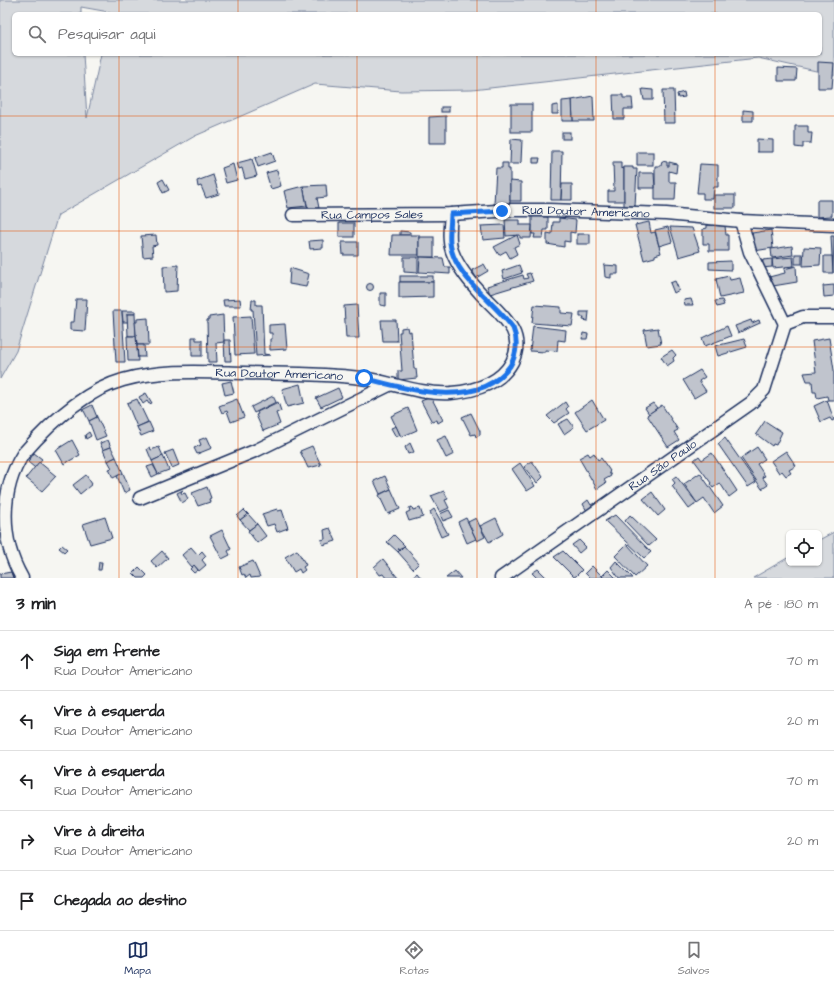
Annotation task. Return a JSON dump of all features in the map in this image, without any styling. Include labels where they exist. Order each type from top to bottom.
[{"type":"street","name":"Rua Doutor Americano","points":[[22,578],[7,546],[1,518],[2,496],[7,477],[18,459],[35,440],[69,410],[98,390],[122,380],[144,375],[210,372],[329,374],[364,378],[424,393],[451,393],[477,389],[492,382],[505,373],[515,353],[516,336],[513,328],[470,280],[454,256],[450,242],[451,214],[512,210],[549,210],[666,214],[741,221],[834,225]]},
{"type":"street","name":"Rua Campos Sales","points":[[293,215],[451,214]]},
{"type":"street","points":[[741,221],[750,252],[785,324],[803,317],[834,316]]},
{"type":"street","name":"Rua São Paulo","points":[[502,578],[751,404],[764,390],[785,324]]},
{"type":"street","points":[[140,498],[257,450],[389,385]]},
{"type":"shaded area","points":[[0,0],[834,0],[834,75],[758,58],[472,90],[401,91],[315,84],[195,136],[58,215],[16,351],[0,379]],"holes":[[[81,7],[109,12],[822,12],[822,56],[101,56],[87,118],[83,56],[12,56],[12,12],[81,12]]]},
{"type":"shaded area","points":[[834,532],[834,578],[753,578],[786,559],[786,566],[822,566],[822,538]]},
{"type":"building","points":[[818,62],[834,63],[832,88],[818,88]]},
{"type":"building","points":[[778,68],[797,69],[796,81],[778,81]]},
{"type":"building","points":[[642,89],[653,90],[653,100],[644,100]]},
{"type":"building","points":[[663,90],[674,90],[675,123],[664,123]]},
{"type":"building","points":[[684,92],[685,97],[678,98],[677,94]]},
{"type":"building","points":[[613,95],[623,95],[623,98],[632,98],[633,109],[624,109],[624,119],[614,119]]},
{"type":"building","points":[[593,96],[594,121],[573,121],[572,100]]},
{"type":"building","points":[[572,100],[573,121],[562,121],[562,101]]},
{"type":"building","points":[[511,104],[532,104],[532,132],[511,132]]},
{"type":"building","points":[[558,105],[558,114],[552,114],[552,106]]},
{"type":"building","points":[[441,107],[449,107],[449,112],[441,112]]},
{"type":"building","points":[[743,110],[753,111],[753,121],[743,121]]},
{"type":"building","points":[[446,116],[446,143],[429,143],[429,117]]},
{"type":"building","points":[[795,126],[808,126],[808,133],[812,133],[811,143],[803,143],[803,148],[795,147]]},
{"type":"building","points":[[562,132],[570,132],[570,139],[562,139]]},
{"type":"building","points":[[511,139],[522,140],[521,162],[519,164],[510,164]]},
{"type":"building","points":[[757,139],[773,140],[773,152],[757,152]]},
{"type":"building","points":[[552,151],[562,151],[561,200],[551,200]]},
{"type":"building","points":[[272,152],[275,161],[258,167],[255,158]]},
{"type":"building","points":[[637,152],[653,152],[653,165],[637,165]]},
{"type":"building","points":[[533,158],[540,158],[539,163],[533,163]]},
{"type":"building","points":[[252,159],[257,176],[245,179],[242,168],[239,169],[237,163]]},
{"type":"building","points":[[662,161],[667,162],[667,166],[669,166],[669,162],[677,164],[676,173],[669,171],[669,182],[676,182],[675,200],[655,200],[655,166],[661,166]]},
{"type":"building","points":[[613,162],[621,162],[621,169],[624,168],[624,201],[608,201],[608,191],[614,191]]},
{"type":"building","points":[[502,163],[508,163],[508,169],[510,169],[510,203],[494,204],[496,168],[502,168]]},
{"type":"building","points":[[233,164],[237,180],[226,183],[222,168]]},
{"type":"building","points":[[700,164],[718,165],[718,187],[714,187],[713,199],[703,199],[703,193],[697,193]]},
{"type":"building","points":[[624,167],[633,167],[633,169],[637,169],[635,206],[624,206]]},
{"type":"building","points":[[277,170],[281,186],[271,189],[266,173]]},
{"type":"building","points":[[639,173],[654,173],[655,188],[639,188]]},
{"type":"building","points":[[213,175],[219,194],[206,198],[201,186],[198,187],[197,181]]},
{"type":"building","points":[[163,179],[169,190],[163,193],[158,182]]},
{"type":"building","points":[[510,181],[521,182],[521,201],[510,201]]},
{"type":"building","points":[[562,184],[572,184],[572,200],[561,200]]},
{"type":"building","points":[[326,185],[327,197],[317,198],[319,208],[308,209],[303,186]]},
{"type":"building","points":[[303,186],[307,206],[288,208],[284,191]]},
{"type":"building","points":[[714,195],[735,195],[735,208],[714,208]]},
{"type":"building","points":[[817,200],[832,200],[832,216],[817,217]]},
{"type":"building","points":[[532,216],[548,217],[548,230],[544,230],[543,238],[534,238],[535,234],[532,234]]},
{"type":"building","points":[[559,218],[576,220],[575,233],[570,232],[570,242],[564,241],[564,247],[547,244],[547,233],[552,234],[553,222],[559,222]]},
{"type":"building","points":[[505,220],[520,220],[520,225],[532,225],[531,238],[520,238],[520,235],[506,236]]},
{"type":"building","points":[[649,222],[651,233],[655,232],[661,253],[655,255],[655,257],[644,260],[635,225]]},
{"type":"building","points":[[339,223],[354,223],[354,237],[339,237]]},
{"type":"building","points":[[504,225],[505,238],[483,240],[481,226]]},
{"type":"building","points":[[707,225],[725,226],[726,235],[728,235],[728,251],[709,251],[709,244],[703,244],[703,229],[707,228]]},
{"type":"building","points":[[668,227],[672,242],[659,246],[655,230]]},
{"type":"building","points":[[670,227],[692,228],[700,251],[679,257]]},
{"type":"building","points":[[771,230],[773,248],[754,251],[752,233]]},
{"type":"building","points":[[400,231],[410,232],[410,235],[400,235]]},
{"type":"building","points":[[577,234],[590,234],[590,244],[577,244]]},
{"type":"building","points":[[156,235],[157,245],[152,246],[153,256],[143,257],[141,236]]},
{"type":"building","points":[[392,235],[419,235],[419,255],[391,255]]},
{"type":"building","points":[[517,235],[520,244],[514,247],[517,254],[510,258],[506,251],[499,255],[494,247]]},
{"type":"building","points":[[831,236],[834,236],[833,273],[832,256]]},
{"type":"building","points":[[419,237],[434,237],[434,257],[419,257]]},
{"type":"building","points":[[323,240],[323,248],[310,249],[309,241]]},
{"type":"building","points":[[342,242],[358,242],[358,255],[343,255]]},
{"type":"building","points":[[792,246],[793,255],[772,258],[771,249]]},
{"type":"building","points":[[804,247],[821,248],[820,265],[803,266]]},
{"type":"building","points":[[795,254],[802,254],[802,264],[795,264]]},
{"type":"building","points":[[824,256],[832,256],[833,273],[824,273]]},
{"type":"building","points":[[404,257],[418,257],[418,273],[404,272]]},
{"type":"building","points":[[420,257],[443,258],[445,267],[450,267],[450,274],[419,272]]},
{"type":"building","points":[[793,257],[794,266],[773,268],[772,259]]},
{"type":"building","points":[[772,259],[772,267],[762,268],[763,260]]},
{"type":"building","points":[[731,261],[731,270],[709,269],[709,262]]},
{"type":"building","points":[[484,264],[488,271],[476,278],[472,270]]},
{"type":"building","points":[[178,265],[177,291],[164,292],[163,266]]},
{"type":"building","points":[[519,265],[522,273],[504,279],[502,271]]},
{"type":"building","points":[[604,265],[618,266],[618,274],[611,274],[611,278],[605,277]]},
{"type":"building","points":[[796,266],[797,282],[767,287],[765,278],[785,273],[784,269]]},
{"type":"building","points":[[290,268],[309,274],[306,287],[289,284]]},
{"type":"building","points":[[530,273],[533,281],[490,294],[487,286],[523,275],[524,279],[528,278],[526,274]]},
{"type":"building","points":[[400,276],[433,276],[433,282],[400,282]]},
{"type":"building","points":[[729,276],[730,280],[740,278],[744,293],[720,298],[716,279]]},
{"type":"building","points":[[675,281],[679,290],[674,293],[670,283]]},
{"type":"building","points":[[399,282],[433,282],[433,297],[399,298]]},
{"type":"building","points":[[370,284],[373,287],[370,290],[367,287]]},
{"type":"building","points":[[834,285],[834,296],[824,297],[823,286]]},
{"type":"building","points":[[380,293],[386,293],[386,306],[380,305]]},
{"type":"building","points":[[76,299],[87,299],[85,331],[70,330],[70,322],[74,322]]},
{"type":"building","points":[[240,299],[241,306],[224,306],[223,300]]},
{"type":"building","points":[[691,299],[693,305],[685,305],[684,300]]},
{"type":"building","points":[[252,300],[256,300],[256,305],[262,305],[264,354],[270,355],[256,356],[253,310],[251,310]]},
{"type":"building","points":[[722,300],[724,305],[717,307],[715,301]]},
{"type":"building","points":[[357,305],[359,338],[346,338],[344,306]]},
{"type":"building","points":[[534,305],[561,307],[561,313],[574,314],[572,326],[532,323]]},
{"type":"building","points":[[113,311],[122,311],[125,362],[116,362]]},
{"type":"building","points":[[122,311],[135,311],[135,314],[127,314],[128,322],[123,322]]},
{"type":"building","points":[[580,312],[589,312],[588,321],[583,320],[584,317],[580,317]]},
{"type":"building","points":[[127,314],[135,314],[136,336],[128,336]]},
{"type":"building","points":[[223,315],[224,342],[216,343],[217,362],[208,362],[207,320],[209,317]]},
{"type":"building","points":[[251,316],[254,354],[235,355],[233,317]]},
{"type":"building","points":[[148,318],[149,345],[137,345],[135,322],[137,322],[137,319]]},
{"type":"building","points":[[381,320],[396,320],[397,341],[383,341]]},
{"type":"building","points":[[751,320],[752,323],[759,320],[760,323],[738,333],[735,326]]},
{"type":"building","points":[[285,324],[287,349],[270,350],[270,339],[272,339],[272,333],[269,333],[269,325]]},
{"type":"building","points":[[533,326],[566,330],[565,341],[558,340],[557,351],[530,351]]},
{"type":"building","points":[[727,326],[731,336],[705,346],[702,338]]},
{"type":"building","points":[[407,327],[408,332],[411,331],[414,369],[416,369],[417,378],[398,380],[398,371],[402,371],[399,332],[401,332],[401,328]]},
{"type":"building","points":[[658,328],[661,344],[647,346],[644,330]]},
{"type":"building","points":[[583,333],[588,334],[587,339],[582,339]]},
{"type":"building","points":[[127,336],[136,336],[138,361],[128,361]]},
{"type":"building","points":[[192,337],[196,337],[196,340],[202,340],[202,356],[192,356]]},
{"type":"building","points":[[829,338],[834,370],[834,400],[828,400],[827,396],[817,398],[816,392],[813,392],[812,381],[807,381],[804,373],[816,372],[812,341]]},
{"type":"building","points":[[744,339],[747,347],[718,356],[715,346]]},
{"type":"building","points":[[224,340],[230,340],[231,361],[225,361]]},
{"type":"building","points":[[137,345],[144,345],[145,357],[138,357]]},
{"type":"building","points":[[672,350],[676,355],[673,358],[674,361],[667,366],[661,357]]},
{"type":"building","points":[[700,370],[705,377],[699,381],[706,391],[694,398],[683,380]]},
{"type":"building","points":[[231,381],[234,393],[225,395],[222,383]]},
{"type":"building","points":[[300,384],[304,403],[287,407],[282,389]]},
{"type":"building","points":[[338,388],[342,397],[321,407],[316,398]]},
{"type":"building","points":[[146,393],[152,403],[149,404],[147,401],[143,404],[139,397]]},
{"type":"building","points":[[273,396],[276,402],[254,413],[251,407]]},
{"type":"building","points":[[431,397],[443,420],[438,423],[437,420],[432,422],[421,401]]},
{"type":"building","points":[[137,399],[148,422],[137,427],[127,403]]},
{"type":"building","points":[[237,399],[244,417],[231,422],[227,411],[222,413],[219,406]]},
{"type":"building","points":[[592,400],[604,420],[587,430],[575,412]]},
{"type":"building","points":[[827,400],[834,420],[832,421],[830,418],[821,422],[814,406]]},
{"type":"building","points":[[278,402],[281,411],[276,413],[280,424],[263,431],[256,415],[258,414],[257,412]]},
{"type":"building","points":[[565,402],[568,407],[566,409],[569,413],[554,423],[547,416]]},
{"type":"building","points":[[653,403],[657,408],[649,414],[645,408]]},
{"type":"building","points":[[92,405],[97,417],[89,421],[82,410]]},
{"type":"building","points":[[662,405],[678,430],[674,432],[679,440],[668,447],[647,415]]},
{"type":"building","points":[[408,408],[417,430],[401,437],[391,416]]},
{"type":"building","points":[[471,413],[480,431],[480,435],[476,437],[475,434],[471,435],[462,417]]},
{"type":"building","points":[[97,417],[106,436],[96,440],[89,421]]},
{"type":"building","points":[[568,419],[574,427],[564,434],[558,424]]},
{"type":"building","points":[[765,421],[782,432],[776,445],[773,444],[772,446],[756,434]]},
{"type":"building","points":[[149,422],[153,431],[141,436],[137,427]]},
{"type":"building","points":[[396,426],[400,435],[396,437],[391,428]]},
{"type":"building","points":[[89,432],[91,436],[86,439],[85,435]]},
{"type":"building","points":[[446,436],[454,454],[446,458],[437,440]]},
{"type":"building","points":[[207,437],[212,448],[197,454],[194,448],[201,445],[199,440]]},
{"type":"building","points":[[725,438],[756,482],[748,487],[718,444]]},
{"type":"building","points":[[72,440],[80,455],[64,464],[56,450]]},
{"type":"building","points":[[108,440],[111,447],[103,450],[100,443]]},
{"type":"building","points":[[410,443],[414,452],[408,454],[405,447]]},
{"type":"building","points":[[312,446],[321,465],[308,468],[300,451]]},
{"type":"building","points":[[111,447],[116,457],[108,461],[103,450]]},
{"type":"building","points":[[150,447],[151,450],[159,447],[163,456],[152,461],[147,449]]},
{"type":"building","points":[[757,447],[765,459],[757,464],[765,476],[762,477],[768,485],[762,489],[741,458]]},
{"type":"building","points":[[173,450],[179,465],[172,468],[165,453]]},
{"type":"building","points":[[786,451],[796,466],[789,470],[791,473],[786,476],[782,471],[779,473],[771,461]]},
{"type":"building","points":[[34,453],[42,459],[35,468],[28,462]]},
{"type":"building","points":[[588,453],[590,456],[594,453],[598,460],[601,458],[610,471],[611,476],[604,480],[606,483],[597,489],[579,458]]},
{"type":"building","points":[[712,453],[737,491],[729,497],[720,483],[713,488],[694,460],[699,456],[702,460]]},
{"type":"building","points":[[163,456],[169,470],[158,474],[152,461]]},
{"type":"building","points":[[116,457],[123,473],[113,478],[109,469],[112,468],[108,461]]},
{"type":"building","points":[[532,461],[543,477],[537,483],[524,467]]},
{"type":"building","points":[[39,462],[56,476],[42,491],[26,478]]},
{"type":"building","points":[[520,463],[535,486],[527,491],[512,469]]},
{"type":"building","points":[[153,465],[158,474],[152,477],[147,467]]},
{"type":"building","points":[[123,473],[130,490],[124,493],[117,476]]},
{"type":"building","points":[[700,473],[723,506],[714,513],[704,498],[697,503],[684,484]]},
{"type":"building","points":[[86,475],[92,484],[80,494],[73,485]]},
{"type":"building","points":[[385,476],[391,489],[380,494],[374,481]]},
{"type":"building","points":[[676,476],[697,503],[689,509],[672,486],[675,483],[672,479]]},
{"type":"building","points":[[207,487],[211,498],[209,499],[210,502],[198,506],[192,493]]},
{"type":"building","points":[[391,489],[400,509],[388,514],[379,495]]},
{"type":"building","points":[[183,490],[181,492],[182,494],[185,493],[188,499],[182,503],[177,493]]},
{"type":"building","points":[[444,491],[448,499],[445,500],[449,508],[440,512],[431,496]]},
{"type":"building","points":[[652,492],[665,510],[658,516],[643,499]]},
{"type":"building","points":[[588,500],[591,505],[594,503],[596,506],[588,513],[583,504]]},
{"type":"building","points":[[412,507],[413,510],[420,508],[423,517],[409,521],[406,513],[410,511],[409,508]]},
{"type":"building","points":[[277,509],[278,511],[282,510],[288,528],[277,532],[274,524],[267,526],[262,514]]},
{"type":"building","points":[[434,509],[448,534],[441,537],[430,512]]},
{"type":"building","points":[[244,510],[248,514],[240,520],[237,516]]},
{"type":"building","points":[[449,510],[453,517],[443,521],[440,514]]},
{"type":"building","points":[[248,514],[257,524],[249,530],[240,520]]},
{"type":"building","points":[[615,515],[651,552],[644,558],[605,521]]},
{"type":"building","points":[[630,515],[656,540],[649,546],[625,521]]},
{"type":"building","points":[[105,517],[112,538],[90,544],[83,524]]},
{"type":"building","points":[[466,518],[476,539],[467,543],[458,522]]},
{"type":"building","points":[[476,518],[485,537],[477,541],[468,522]]},
{"type":"building","points":[[496,518],[503,534],[489,542],[480,526]]},
{"type":"building","points":[[257,524],[266,536],[257,543],[248,531]]},
{"type":"building","points":[[330,528],[336,541],[323,545],[321,540],[325,539],[324,530]]},
{"type":"building","points":[[222,530],[231,549],[228,551],[230,555],[222,559],[210,536]]},
{"type":"building","points":[[394,535],[405,546],[398,549],[400,551],[398,552],[387,542]]},
{"type":"building","points":[[579,540],[586,547],[579,553],[572,545]]},
{"type":"building","points":[[627,544],[647,566],[635,577],[615,556]]},
{"type":"building","points":[[62,545],[67,549],[64,552],[59,548]]},
{"type":"building","points":[[404,546],[419,563],[413,569],[398,552]]},
{"type":"building","points":[[191,547],[198,555],[202,551],[206,556],[202,560],[206,565],[199,571],[194,565],[192,567],[182,555]]},
{"type":"building","points":[[297,550],[306,565],[303,567],[305,570],[301,573],[299,569],[294,572],[285,557]]},
{"type":"building","points":[[162,551],[168,558],[157,568],[151,561]]},
{"type":"building","points":[[563,551],[582,570],[574,577],[554,557]]},
{"type":"building","points":[[383,559],[398,578],[386,578],[383,574],[380,575],[374,567]]},
{"type":"building","points":[[253,561],[260,577],[251,578],[250,575],[246,578],[244,574],[242,575],[239,567]]},
{"type":"building","points":[[616,561],[633,578],[619,578],[611,567]]},
{"type":"building","points":[[99,562],[102,562],[101,570],[98,570]]},
{"type":"building","points":[[194,565],[198,570],[194,573],[190,569]]},
{"type":"building","points":[[592,566],[604,578],[590,578],[585,573]]},
{"type":"building","points":[[139,567],[147,575],[144,578],[138,578],[133,573]]},
{"type":"building","points":[[538,569],[547,578],[537,578],[532,573]]},
{"type":"building","points":[[608,570],[616,578],[604,578],[602,576]]},
{"type":"building","points":[[455,571],[461,578],[446,578]]},
{"type":"building","points":[[11,572],[13,578],[0,578],[0,574]]},
{"type":"building","points":[[417,573],[421,578],[411,578]]},
{"type":"route","points":[[364,378],[424,393],[451,393],[477,389],[492,382],[505,373],[512,362],[515,353],[516,336],[513,328],[470,280],[457,262],[450,242],[451,214],[502,211]]}]
